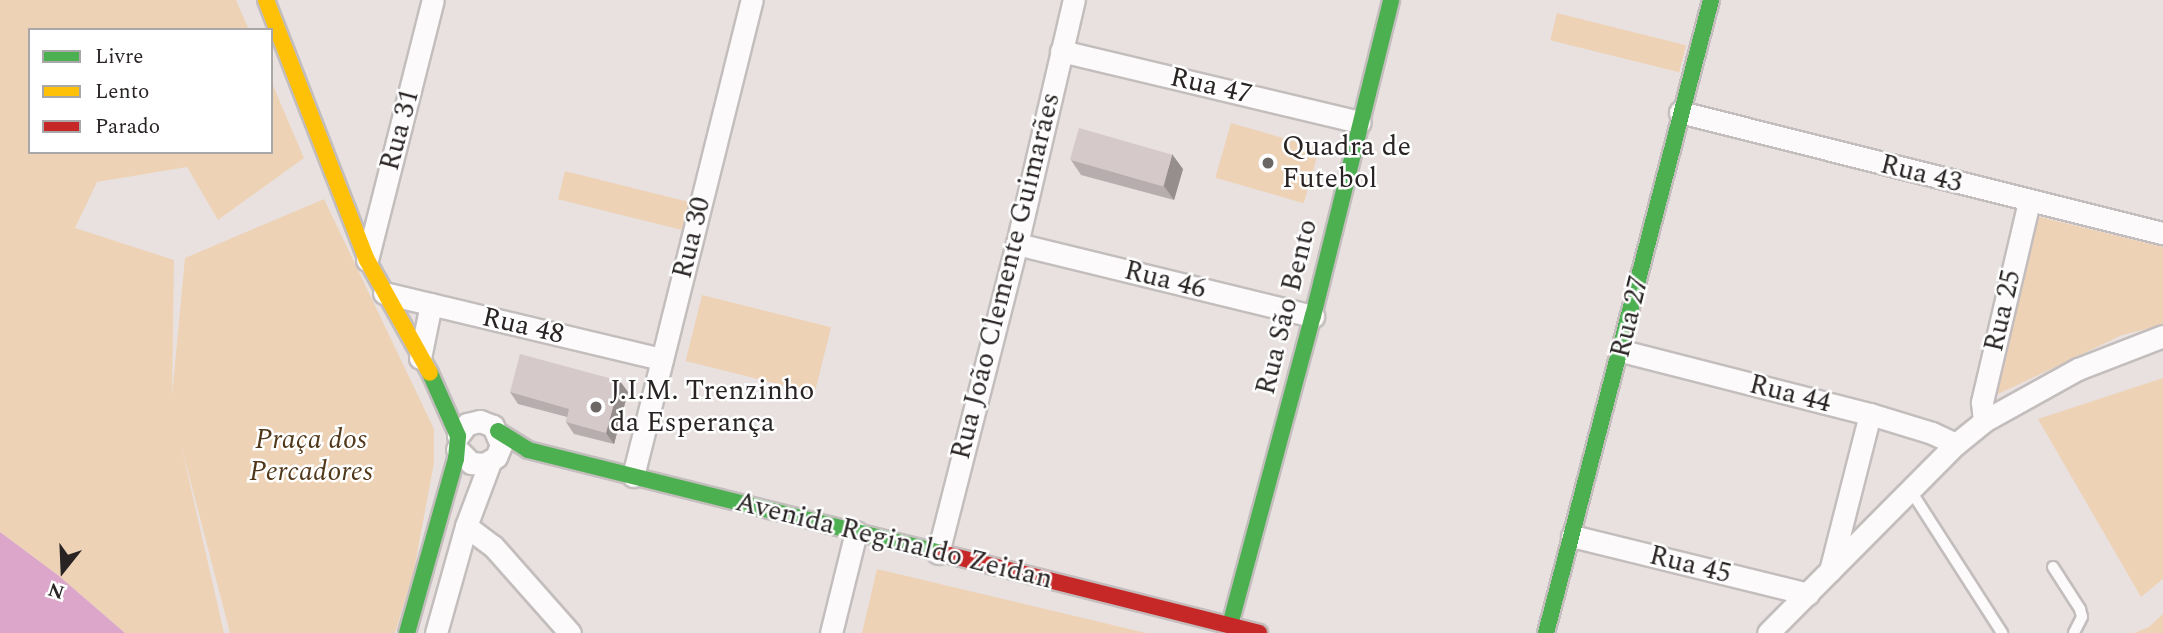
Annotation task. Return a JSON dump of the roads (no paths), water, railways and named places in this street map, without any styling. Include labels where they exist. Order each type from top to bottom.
[{"type":"street","name":"Avenida Reginaldo Zeidan","points":[[266,0],[367,260],[438,387],[458,443],[471,463],[528,450]]},
{"type":"street","name":"Rua 31","points":[[367,260],[433,0]]},
{"type":"street","name":"Rua 30","points":[[633,476],[752,0]]},
{"type":"street","name":"Rua João Clemente Guimarães","points":[[938,553],[1017,244],[1074,0]]},
{"type":"street","name":"Rua São Bento","points":[[1230,625],[1313,316],[1391,0]]},
{"type":"street","name":"Rua 27","points":[[1546,633],[1622,351],[1710,0]]},
{"type":"street","name":"Rua 47","points":[[1061,51],[1360,122]]},
{"type":"street","name":"Rua 43","points":[[1680,112],[2163,233]]},
{"type":"street","name":"Rua 25","points":[[1984,421],[1982,402],[2029,201]]},
{"type":"street","name":"Rua 46","points":[[1017,244],[1313,316]]},
{"type":"street","name":"Rua 48","points":[[384,293],[662,359]]},
{"type":"street","points":[[420,358],[431,304]]},
{"type":"street","points":[[1768,633],[1956,444],[1984,421],[2078,369],[2163,336]]},
{"type":"street","name":"Rua 44","points":[[1622,351],[1870,414],[1932,433],[1956,444]]},
{"type":"street","name":"Avenida Reginaldo Zeidan","points":[[438,387],[489,426],[528,450],[1259,633]]},
{"type":"street","points":[[1830,571],[1870,414]]},
{"type":"street","points":[[407,633],[458,443],[467,425],[489,426],[501,445],[466,526],[436,633]]},
{"type":"street","points":[[466,526],[493,546],[570,633]]},
{"type":"street","points":[[831,633],[856,532]]},
{"type":"street","name":"Rua 45","points":[[1572,536],[1808,594]]},
{"type":"street","points":[[432,539],[460,547]]},
{"type":"lane","points":[[1911,491],[2002,633]]},
{"type":"lane","points":[[2053,566],[2080,609],[2081,617],[2074,633]]},
{"type":"place","name":"Quadra de Futebol","points":[[1268,163]]},
{"type":"place","name":"J.I.M. Trenzinho da Esperança","points":[[596,407]]},
{"type":"park label","name":"Praça dos Percadores","points":[[311,456]]}]
